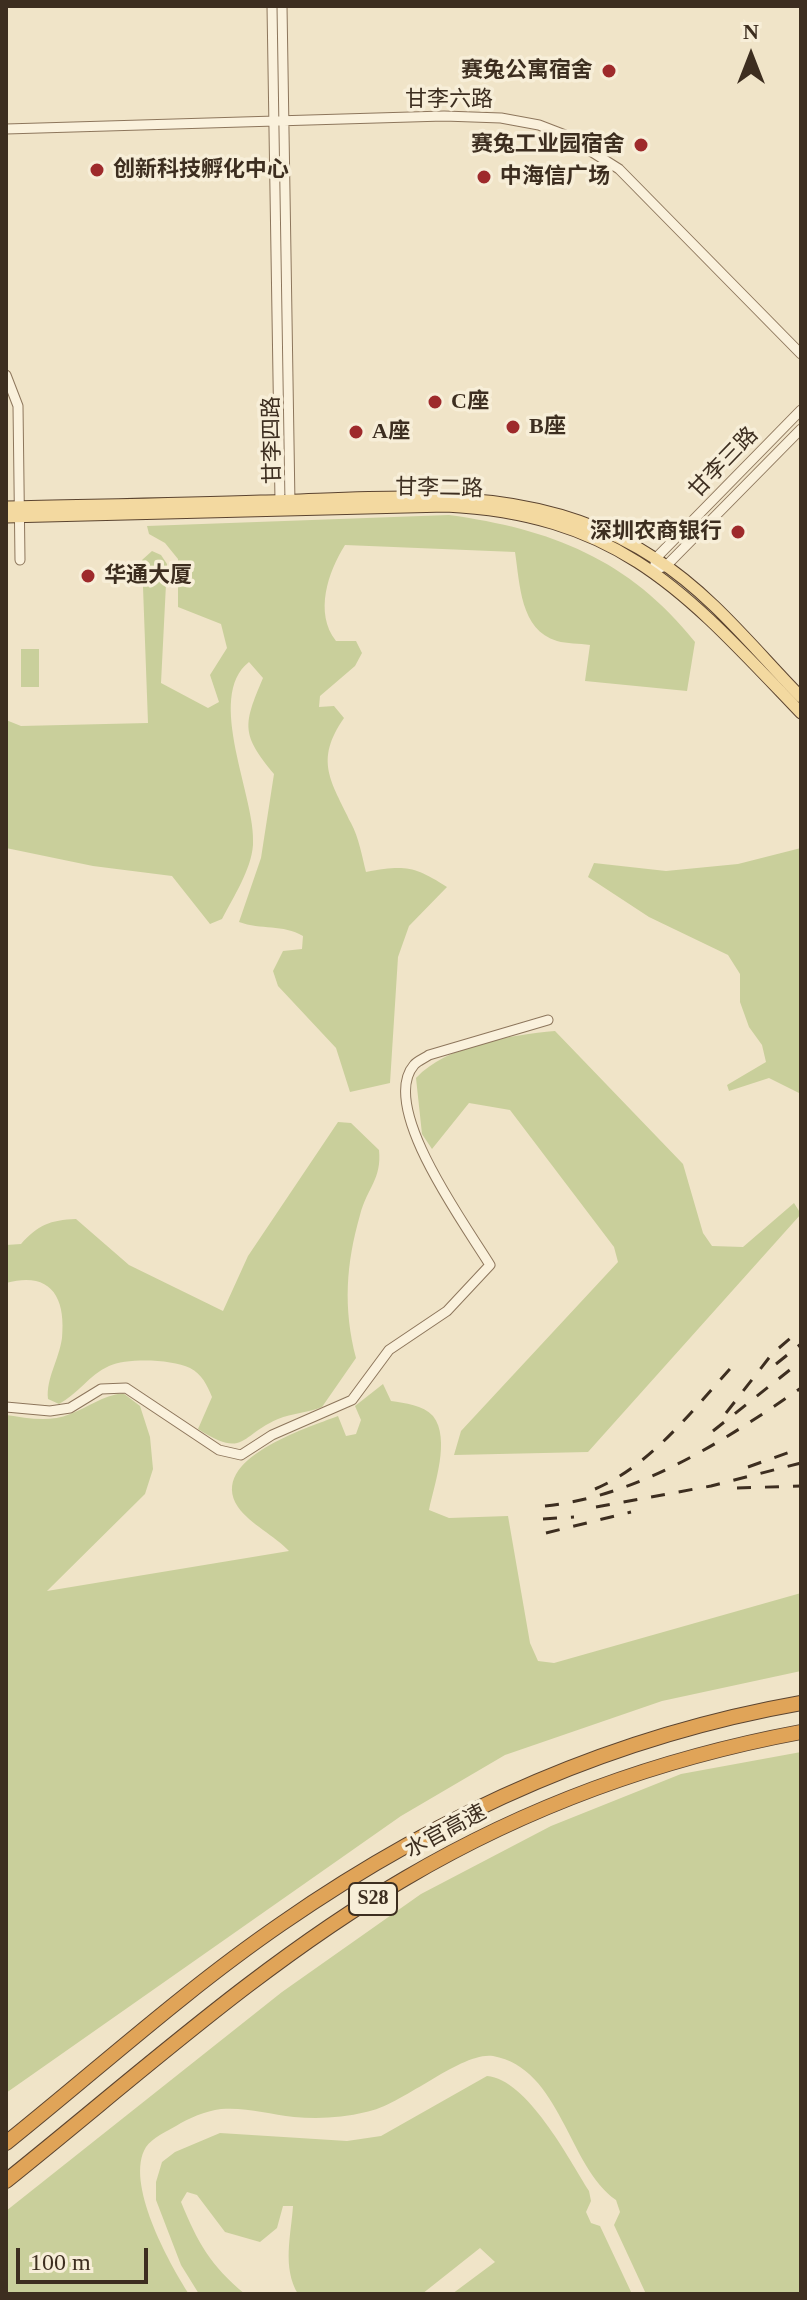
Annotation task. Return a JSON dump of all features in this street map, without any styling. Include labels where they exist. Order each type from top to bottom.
[{"type":"highway","name":"水官高速","points":[[6,2143],[279,1925],[449,1822],[579,1762],[635,1743],[695,1725],[801,1703]]},
{"type":"highway","name":"水官高速","points":[[6,2181],[300,1948],[405,1878],[486,1835],[590,1788],[704,1753],[801,1732]]},
{"type":"main road","name":"甘李二路","points":[[6,517],[19,512],[286,504],[446,506],[519,513],[594,536],[659,565],[717,610],[801,697]]},
{"type":"main road","name":"甘李二路","points":[[6,507],[19,512]]},
{"type":"main road","name":"甘李二路","points":[[659,565],[801,713]]},
{"type":"street","name":"甘李四路","points":[[272,6],[279,121],[286,504]]},
{"type":"street","name":"甘李四路","points":[[279,121],[282,6]]},
{"type":"street","name":"甘李六路","points":[[6,129],[501,118],[539,125],[565,135],[619,169],[801,354]]},
{"type":"street","points":[[6,375],[18,406],[20,560]]},
{"type":"street","name":"甘李三路","points":[[659,565],[801,410]]},
{"type":"street","name":"甘李三路","points":[[659,565],[801,429]]},
{"type":"street","points":[[6,1407],[60,1410],[70,1408],[101,1389],[126,1388],[219,1450],[241,1455],[272,1435],[352,1400],[389,1350],[447,1311],[490,1265],[417,1143],[407,1103],[406,1081],[414,1065],[429,1055],[548,1020]]},
{"type":"green space","points":[[449,515],[554,539],[615,569],[643,589],[670,613],[695,642],[687,691],[585,681],[590,645],[557,641],[536,627],[524,604],[515,552],[345,545],[329,580],[326,618],[336,641],[356,641],[362,653],[355,666],[320,696],[319,707],[334,706],[344,718],[330,747],[328,759],[332,783],[356,835],[366,872],[409,869],[447,887],[409,926],[398,957],[390,1083],[350,1092],[336,1048],[278,986],[273,971],[283,951],[302,949],[303,936],[288,930],[239,922],[261,858],[274,774],[251,738],[249,718],[263,678],[249,662],[236,678],[231,699],[236,749],[252,825],[252,854],[222,919],[210,924],[172,876],[93,866],[6,848],[6,720],[21,726],[148,723],[142,560],[152,551],[161,555],[167,564],[161,683],[208,708],[219,702],[210,675],[227,648],[221,624],[178,607],[178,559],[165,543],[149,534],[147,526]]},
{"type":"green space","points":[[21,649],[39,649],[39,687],[21,687]]},
{"type":"green space","points":[[801,848],[801,1094],[769,1078],[729,1091],[727,1085],[766,1062],[762,1045],[749,1027],[740,1002],[740,974],[728,955],[649,917],[588,877],[594,863],[666,871],[738,864]]},
{"type":"green space","points":[[555,1031],[683,1164],[703,1233],[712,1246],[743,1247],[794,1203],[801,1214],[588,1452],[454,1455],[461,1431],[618,1262],[614,1247],[510,1110],[469,1103],[432,1149],[422,1134],[416,1078],[445,1057],[462,1050],[519,1035]]},
{"type":"green space","points":[[338,1122],[351,1123],[379,1150],[379,1160],[360,1215],[349,1269],[349,1321],[356,1358],[322,1407],[278,1419],[241,1442],[225,1442],[198,1429],[212,1397],[201,1377],[182,1365],[149,1361],[109,1366],[59,1404],[48,1399],[62,1338],[63,1323],[58,1299],[44,1284],[21,1280],[6,1283],[6,1245],[21,1244],[45,1225],[76,1219],[129,1265],[223,1311],[248,1256]]},
{"type":"green space","points":[[383,1384],[391,1401],[424,1409],[433,1416],[438,1426],[440,1462],[429,1510],[449,1518],[508,1516],[530,1643],[538,1661],[554,1663],[801,1593],[801,1671],[662,1701],[505,1755],[401,1816],[6,2093],[6,1415],[54,1418],[123,1393],[140,1406],[150,1437],[153,1469],[145,1494],[47,1591],[289,1551],[238,1507],[232,1490],[236,1474],[248,1460],[265,1448],[338,1416],[346,1436],[356,1434],[361,1420],[355,1406]]},
{"type":"green space","points":[[801,1752],[801,2294],[646,2294],[614,2225],[620,2212],[616,2200],[586,2165],[549,2098],[534,2079],[516,2064],[493,2056],[465,2062],[397,2100],[366,2112],[312,2118],[221,2109],[192,2118],[152,2141],[146,2147],[141,2162],[145,2201],[161,2243],[189,2294],[6,2294],[6,2211],[282,1992],[421,1894],[551,1826],[681,1774]]},
{"type":"green space","points":[[487,2076],[502,2080],[517,2091],[532,2105],[558,2141],[589,2191],[591,2201],[586,2212],[591,2223],[600,2226],[632,2294],[452,2294],[495,2262],[480,2248],[422,2294],[298,2294],[289,2262],[293,2206],[283,2206],[277,2228],[260,2242],[225,2232],[197,2195],[187,2192],[181,2202],[199,2241],[214,2263],[245,2294],[199,2294],[181,2265],[156,2200],[156,2182],[162,2162],[175,2152],[220,2133],[347,2141],[381,2136]]},
{"type":"railway","points":[[726,1413],[772,1354],[801,1329]]},
{"type":"railway","points":[[776,1364],[801,1344]]},
{"type":"railway","points":[[595,1489],[636,1465],[655,1449],[739,1359]]},
{"type":"railway","points":[[713,1431],[801,1361]]},
{"type":"railway","points":[[545,1506],[614,1491],[647,1478],[711,1446],[801,1388]]},
{"type":"railway","points":[[748,1467],[801,1448]]},
{"type":"railway","points":[[596,1507],[711,1486],[801,1463]]},
{"type":"railway","points":[[737,1488],[801,1486]]},
{"type":"railway","points":[[546,1533],[631,1512]]},
{"type":"railway","points":[[543,1519],[574,1517]]},
{"type":"place","name":"赛兔公寓宿舍","points":[[609,71]]},
{"type":"place","name":"赛兔工业园宿舍","points":[[641,145]]},
{"type":"place","name":"创新科技孵化中心","points":[[97,170]]},
{"type":"place","name":"中海信广场","points":[[484,177]]},
{"type":"place","name":"C座","points":[[435,402]]},
{"type":"place","name":"B座","points":[[513,427]]},
{"type":"place","name":"A座","points":[[356,432]]},
{"type":"place","name":"深圳农商银行","points":[[738,532]]},
{"type":"place","name":"华通大厦","points":[[88,576]]}]
